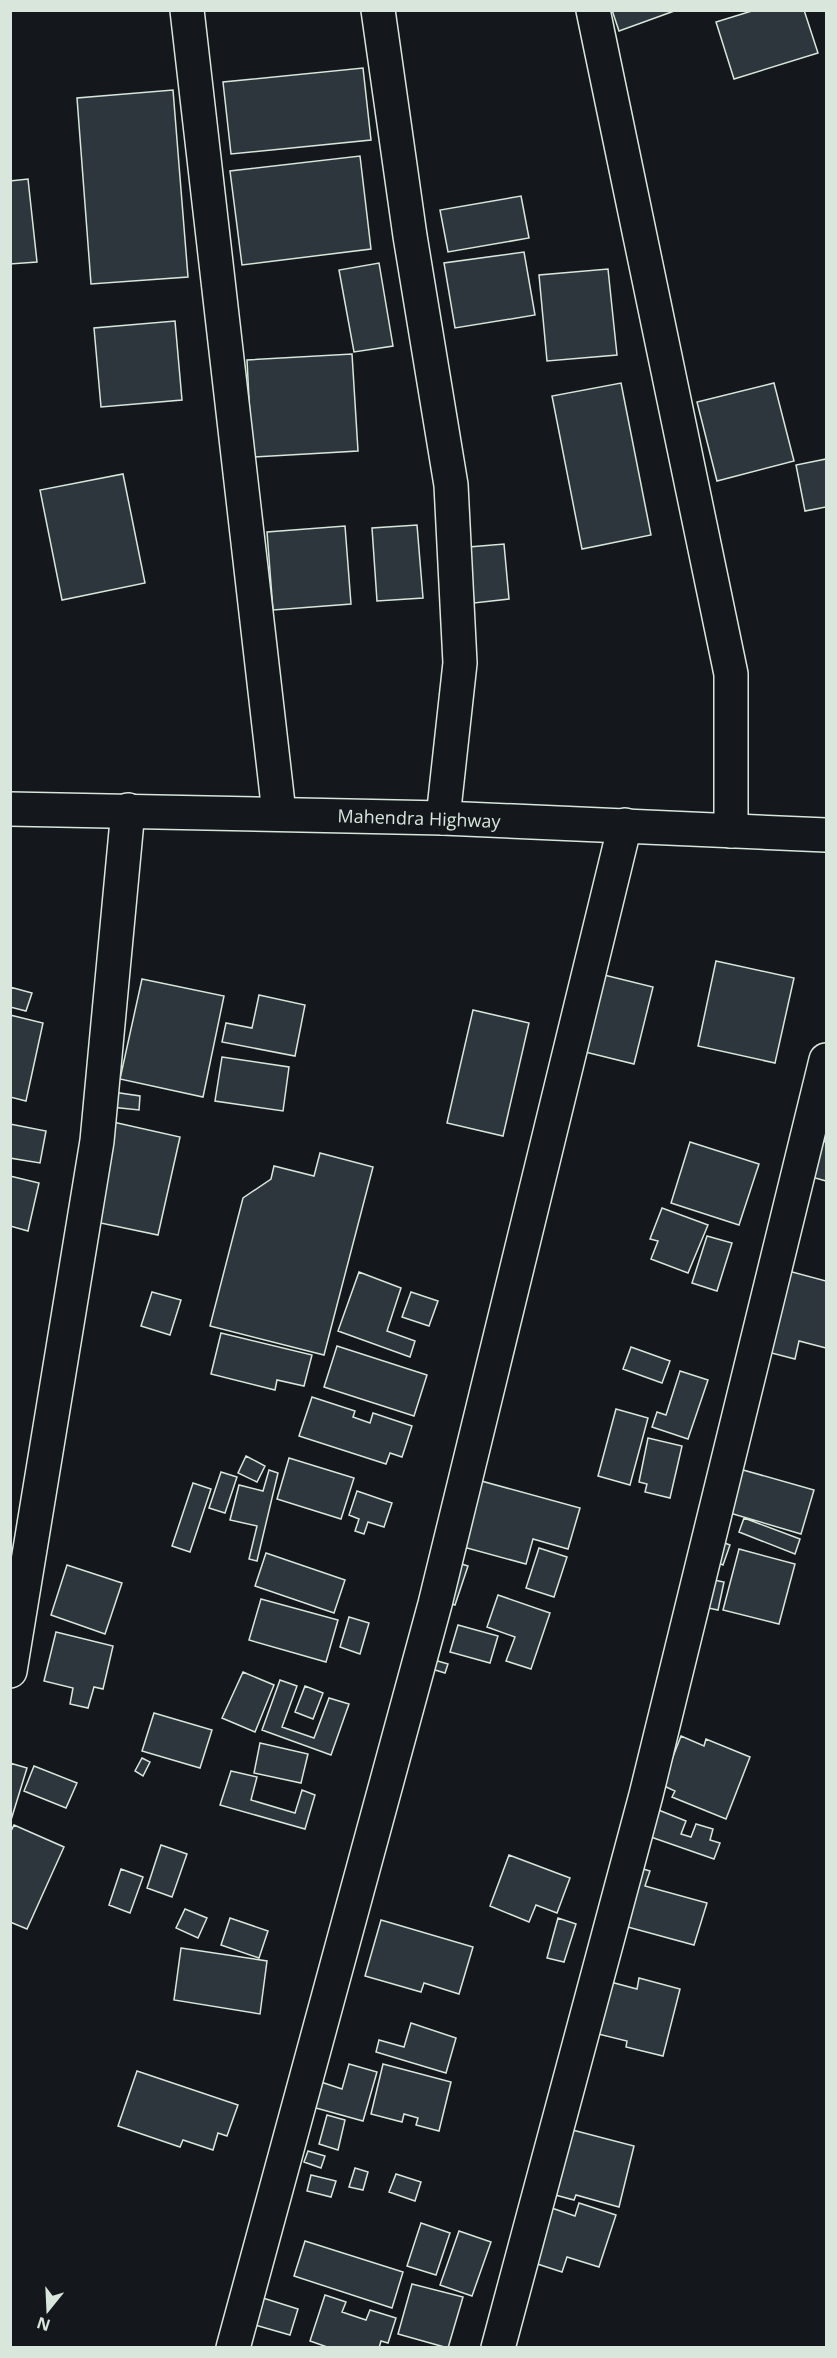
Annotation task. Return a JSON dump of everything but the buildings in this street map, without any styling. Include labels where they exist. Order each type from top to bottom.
[{"type":"main road","points":[[187,10],[279,813]]},
{"type":"main road","points":[[378,10],[410,236],[451,485],[460,663],[443,818]]},
{"type":"main road","points":[[593,10],[731,674],[731,831]]},
{"type":"main road","name":"Mahendra Highway","points":[[10,809],[443,818],[826,835]]},
{"type":"main road","points":[[10,1671],[98,1141],[128,810]]},
{"type":"main road","points":[[233,2348],[435,1604],[625,825]]},
{"type":"main road","points":[[498,2348],[646,1795],[826,1060]]}]
